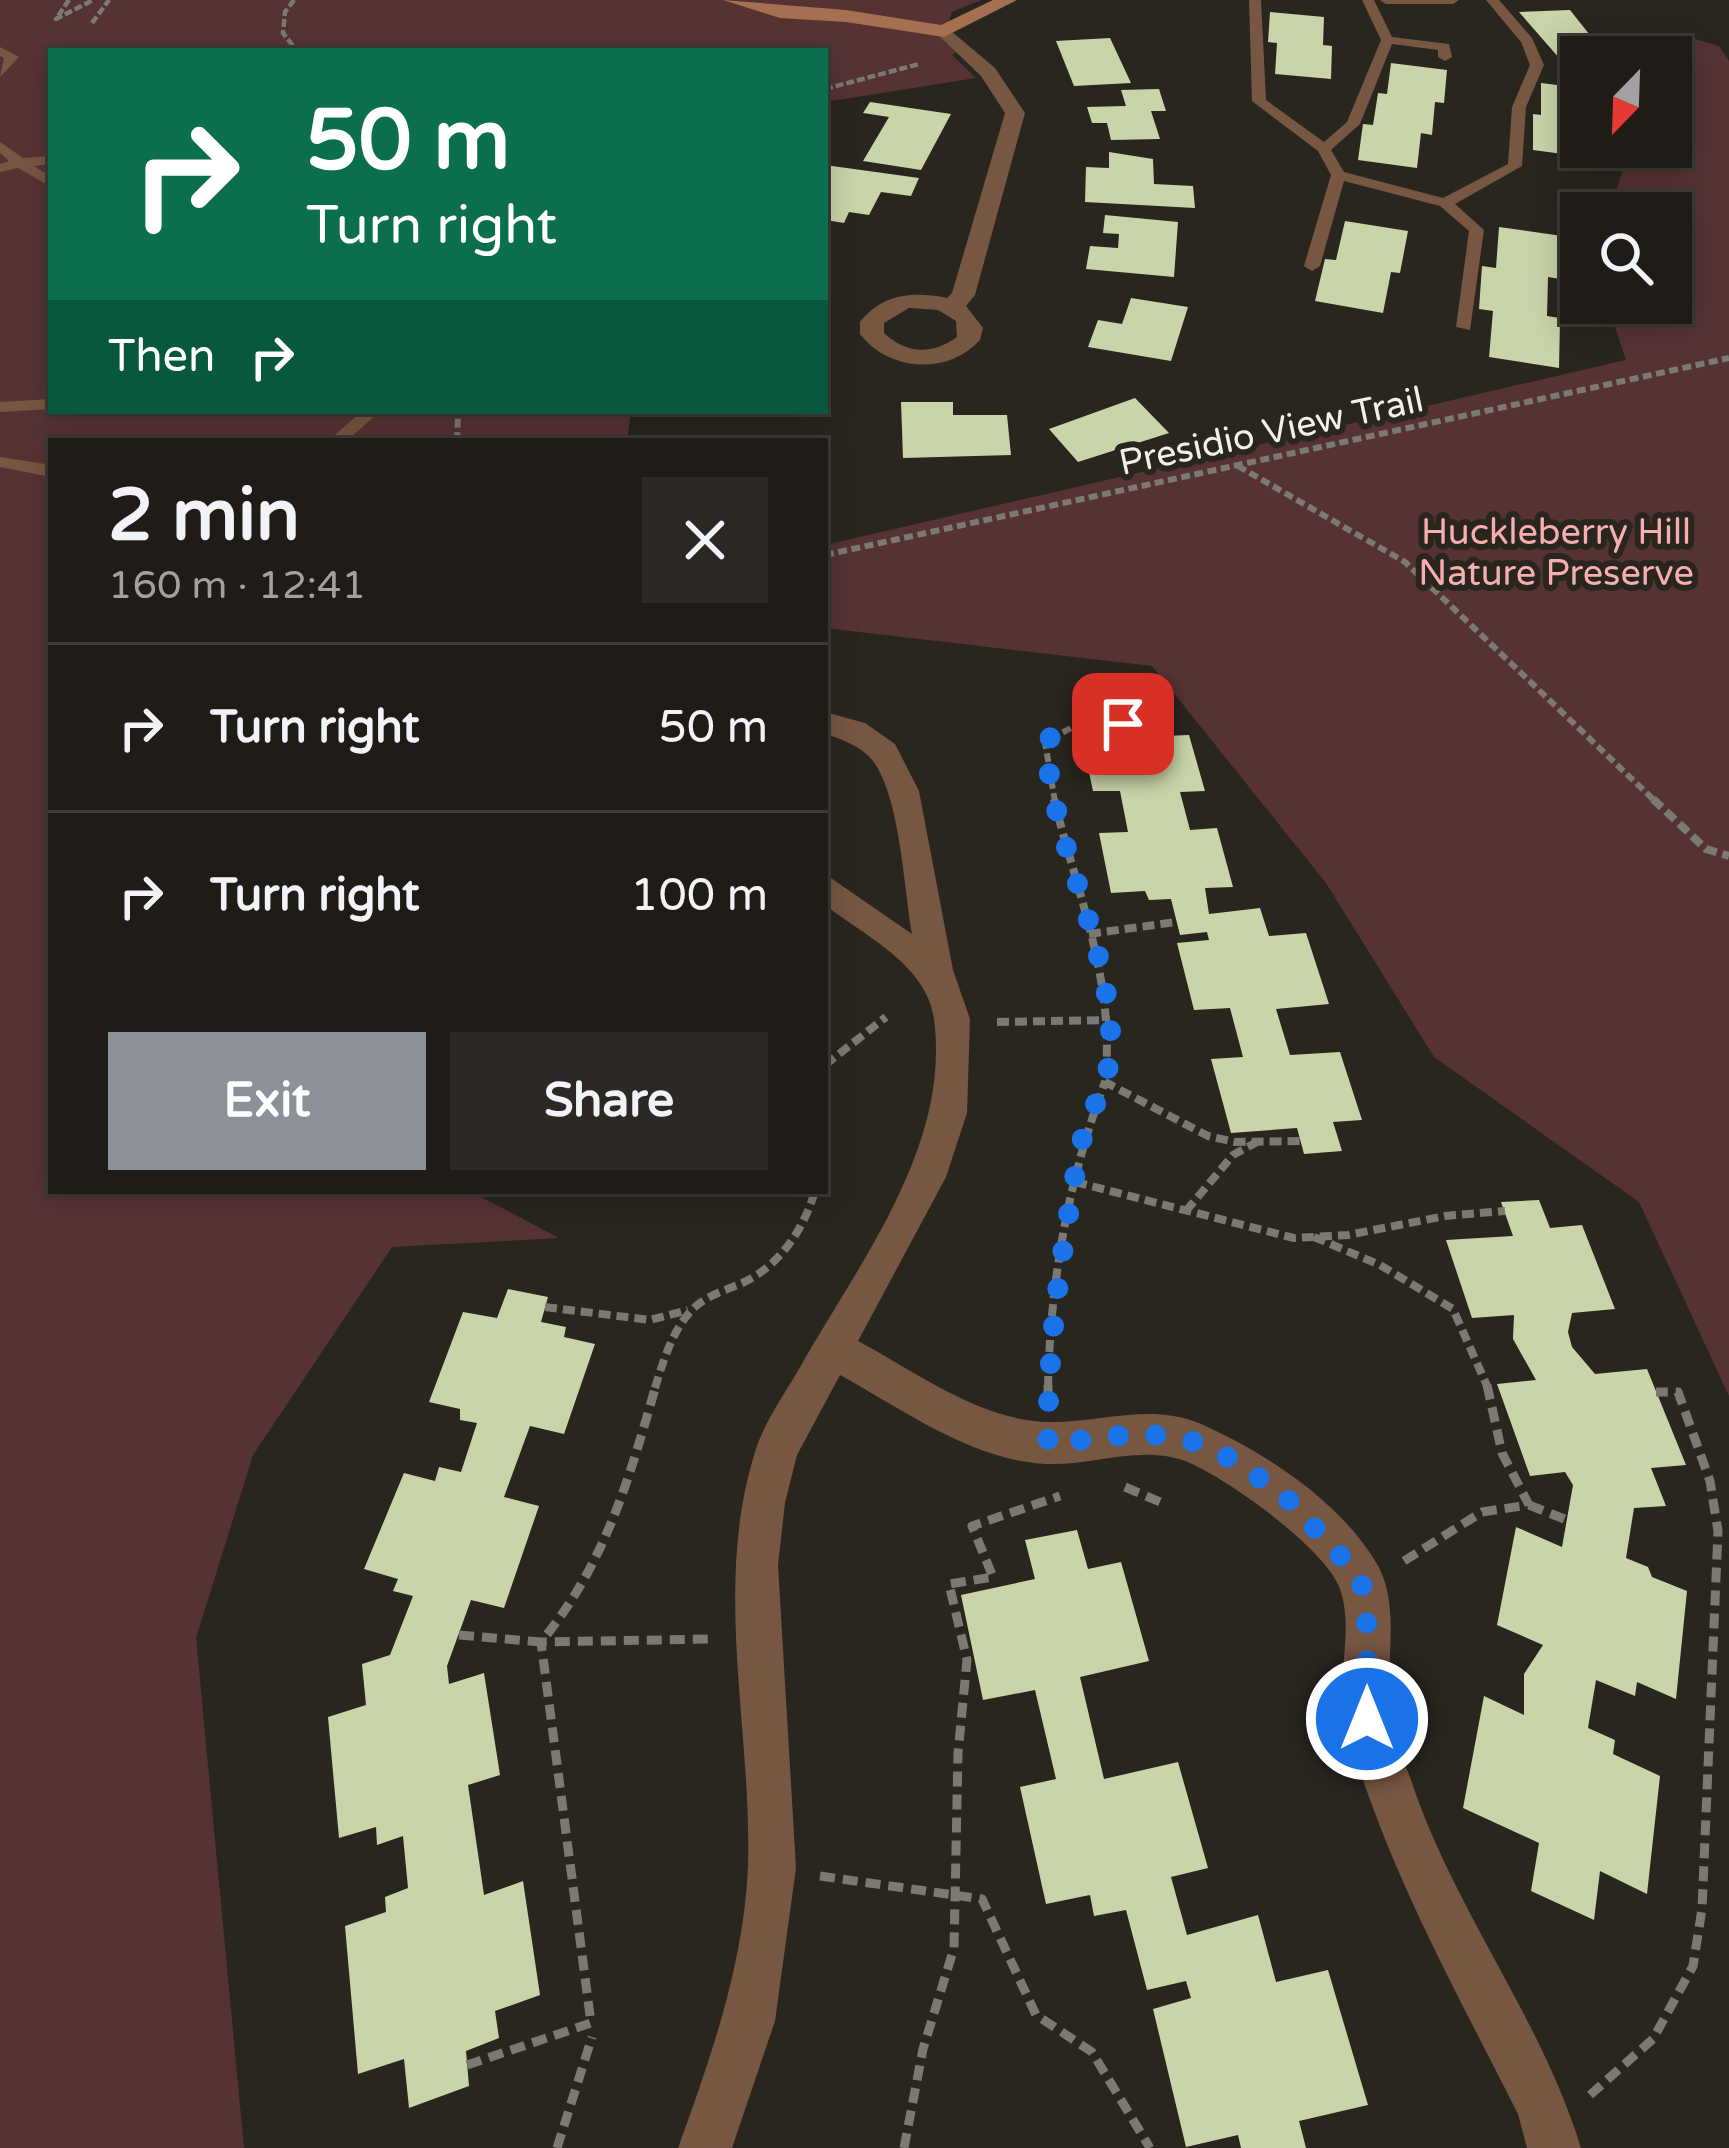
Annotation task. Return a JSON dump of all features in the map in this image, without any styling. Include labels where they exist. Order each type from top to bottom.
[{"type":"street","points":[[732,0],[780,11],[944,32],[988,72],[1015,113],[963,295],[952,308]]},
{"type":"street","points":[[944,32],[1008,0]]},
{"type":"street","points":[[705,2148],[749,2021],[765,1942],[772,1868],[756,1565],[764,1503],[777,1449],[885,1258],[944,1138],[952,1083],[952,1019],[936,970],[903,791],[884,752],[854,731],[828,724]]},
{"type":"street","points":[[828,889],[936,970]]},
{"type":"street","points":[[833,1349],[992,1436],[1048,1444],[1142,1433],[1189,1440],[1221,1453],[1282,1493],[1361,1578],[1367,1626],[1367,1719],[1410,1847],[1548,2128]]},
{"type":"lane","points":[[1256,0],[1259,101],[1324,149],[1338,175],[1312,266]]},
{"type":"lane","points":[[1324,149],[1353,124],[1387,40],[1368,0]]},
{"type":"lane","points":[[1386,0],[1453,0]]},
{"type":"lane","points":[[1445,202],[1515,166],[1519,107],[1537,65],[1527,41],[1492,0]]},
{"type":"lane","points":[[1387,40],[1444,47],[1445,57]]},
{"type":"lane","points":[[0,51],[12,57],[0,73]]},
{"type":"lane","points":[[0,146],[48,181]]},
{"type":"lane","points":[[0,168],[48,160]]},
{"type":"lane","points":[[1338,175],[1445,202],[1478,230],[1464,327]]},
{"type":"lane","points":[[0,407],[48,404]]},
{"type":"lane","points":[[340,438],[368,414]]},
{"type":"lane","points":[[0,462],[48,471]]},
{"type":"path","points":[[69,0],[56,19],[93,0]]},
{"type":"path","points":[[92,23],[109,0]]},
{"type":"path","points":[[294,0],[285,12],[283,33],[296,48]]},
{"type":"path","points":[[54,7],[64,7]]},
{"type":"path","points":[[828,88],[929,60]]},
{"type":"path","name":"Presidio View Trail","points":[[828,554],[1729,358]]},
{"type":"path","points":[[1237,465],[1406,562],[1706,849],[1729,856]]},
{"type":"path","points":[[1048,1444],[1058,1266],[1080,1146],[1111,1055],[1109,995],[1089,934],[1046,742],[1054,733],[1071,727],[1123,724]]},
{"type":"path","points":[[1089,934],[1176,922]]},
{"type":"path","points":[[828,1063],[886,1017]]},
{"type":"path","points":[[1012,1023],[1110,1020]]},
{"type":"path","points":[[1105,1082],[1208,1136],[1301,1141]]},
{"type":"path","points":[[1186,1211],[1233,1155],[1258,1142]]},
{"type":"path","points":[[1075,1182],[1294,1238],[1505,1211]]},
{"type":"path","points":[[545,1307],[650,1320],[690,1310],[755,1277],[786,1249],[811,1210],[814,1194]]},
{"type":"path","points":[[1314,1237],[1380,1264],[1453,1309],[1479,1361],[1502,1453],[1529,1504]]},
{"type":"path","points":[[467,2065],[591,2023],[541,1642],[573,1604],[598,1558],[625,1496],[672,1346],[690,1310]]},
{"type":"path","points":[[1548,2128],[1596,2093],[1653,2039],[1693,1966],[1702,1909],[1718,1531],[1710,1480],[1678,1392],[1657,1392]]},
{"type":"path","points":[[904,2148],[922,2049],[954,1948],[952,1892],[967,1660],[949,1585],[993,1576],[972,1526],[1083,1486]]},
{"type":"path","points":[[1361,1578],[1397,1565],[1482,1512],[1529,1504],[1567,1520]]},
{"type":"path","points":[[459,1635],[541,1642],[650,1640]]},
{"type":"path","points":[[772,1868],[982,1899],[1036,2015],[1063,2038],[1092,2052],[1150,2148]]},
{"type":"path","points":[[556,2148],[592,2037]]},
{"type":"green space","points":[[0,0],[981,0],[952,12],[945,31],[962,48],[952,55],[976,78],[828,102],[828,48],[48,48],[48,414],[631,414],[627,438],[48,438],[48,1194],[476,1194],[559,1238],[392,1247],[253,1455],[196,1638],[244,2148],[0,2148]]},
{"type":"green space","name":"Huckleberry Hill Nature Preserve","points":[[1692,38],[1719,46],[1729,61],[1729,1396],[1639,1202],[1434,1057],[1326,883],[1152,666],[828,628],[828,544],[1626,360],[1614,324],[1692,324],[1692,192],[1616,192],[1623,168],[1692,168]]},
{"type":"building","points":[[1570,10],[1591,36],[1560,36],[1560,59],[1519,12]]},
{"type":"building","points":[[1270,12],[1324,17],[1323,45],[1332,46],[1331,79],[1275,74],[1277,43],[1268,42]]},
{"type":"building","points":[[1110,38],[1131,83],[1074,86],[1056,41]]},
{"type":"building","points":[[1391,63],[1447,70],[1444,103],[1435,102],[1432,135],[1421,133],[1417,168],[1358,160],[1363,124],[1373,125],[1378,93],[1387,94]]},
{"type":"building","points":[[1541,83],[1560,85],[1560,154],[1533,150],[1533,114],[1541,115]]},
{"type":"building","points":[[1159,89],[1166,111],[1151,111],[1160,139],[1111,140],[1107,123],[1092,123],[1087,107],[1126,106],[1121,90]]},
{"type":"building","points":[[870,102],[951,114],[921,170],[863,161],[889,117],[863,113]]},
{"type":"building","points":[[1109,152],[1153,159],[1154,184],[1193,186],[1195,208],[1085,202],[1086,167],[1109,168]]},
{"type":"building","points":[[828,165],[919,178],[911,196],[881,192],[869,215],[849,212],[844,223],[828,220]]},
{"type":"building","points":[[1105,215],[1178,222],[1174,277],[1086,269],[1090,246],[1118,248],[1119,234],[1103,233]]},
{"type":"building","points":[[1345,221],[1408,231],[1400,273],[1391,272],[1383,313],[1315,301],[1325,259],[1336,260]]},
{"type":"building","points":[[1499,227],[1560,236],[1560,279],[1548,277],[1547,316],[1560,318],[1559,368],[1489,357],[1493,311],[1479,309],[1482,266],[1496,268]]},
{"type":"building","points":[[1131,298],[1188,307],[1171,361],[1088,347],[1098,320],[1122,324]]},
{"type":"building","points":[[1135,398],[1169,433],[1078,462],[1049,429]]},
{"type":"building","points":[[901,402],[953,402],[953,415],[1007,415],[1011,455],[903,458]]},
{"type":"building","points":[[1158,716],[1163,736],[1189,735],[1205,791],[1180,792],[1190,830],[1217,828],[1233,887],[1205,888],[1209,914],[1260,908],[1269,936],[1306,933],[1329,1004],[1276,1009],[1290,1055],[1340,1052],[1362,1120],[1333,1122],[1342,1151],[1304,1154],[1297,1128],[1231,1133],[1211,1059],[1243,1057],[1230,1008],[1194,1010],[1177,943],[1209,940],[1207,932],[1180,935],[1171,899],[1149,900],[1145,891],[1111,893],[1099,833],[1128,832],[1120,791],[1093,791],[1083,744],[1127,742],[1121,717]]},
{"type":"building","points":[[1539,1200],[1550,1228],[1582,1225],[1615,1309],[1572,1313],[1568,1332],[1572,1347],[1595,1374],[1647,1369],[1686,1465],[1651,1468],[1666,1506],[1634,1508],[1626,1558],[1648,1567],[1652,1577],[1687,1591],[1676,1699],[1637,1682],[1635,1696],[1596,1680],[1588,1728],[1615,1740],[1613,1754],[1660,1776],[1647,1894],[1600,1871],[1594,1920],[1531,1891],[1539,1843],[1463,1808],[1484,1696],[1524,1715],[1524,1674],[1543,1645],[1497,1625],[1516,1527],[1562,1547],[1573,1485],[1565,1472],[1530,1476],[1497,1384],[1536,1380],[1513,1339],[1514,1315],[1472,1318],[1446,1240],[1513,1236],[1501,1202]]},
{"type":"building","points":[[508,1289],[548,1297],[541,1322],[566,1327],[564,1337],[595,1344],[564,1434],[530,1426],[504,1497],[539,1506],[504,1608],[471,1600],[447,1666],[449,1684],[484,1673],[500,1775],[468,1785],[484,1895],[523,1881],[540,1995],[495,2011],[499,2038],[466,2051],[469,2086],[409,2108],[404,2059],[358,2074],[345,1926],[386,1912],[385,1897],[408,1888],[403,1836],[377,1845],[376,1827],[339,1838],[328,1717],[366,1705],[362,1664],[390,1655],[413,1596],[393,1591],[398,1579],[364,1569],[404,1473],[435,1481],[439,1467],[461,1472],[477,1423],[460,1420],[460,1409],[429,1402],[463,1312],[497,1318]]},
{"type":"building","points":[[1077,1530],[1088,1569],[1121,1562],[1149,1661],[1080,1677],[1104,1779],[1178,1762],[1208,1868],[1171,1877],[1187,1935],[1258,1915],[1276,1982],[1328,1970],[1368,2105],[1299,2121],[1306,2148],[1241,2148],[1238,2135],[1186,2147],[1153,2009],[1191,1998],[1186,1981],[1147,1990],[1126,1910],[1094,1916],[1090,1895],[1046,1904],[1020,1787],[1056,1779],[1035,1690],[983,1700],[961,1595],[1035,1579],[1025,1540]]},
{"type":"route","points":[[1123,724],[1071,727],[1054,733],[1046,742],[1089,934],[1109,995],[1111,1055],[1080,1146],[1058,1266],[1048,1444],[1142,1433],[1189,1440],[1221,1453],[1282,1493],[1361,1578],[1367,1626],[1367,1719]]}]
